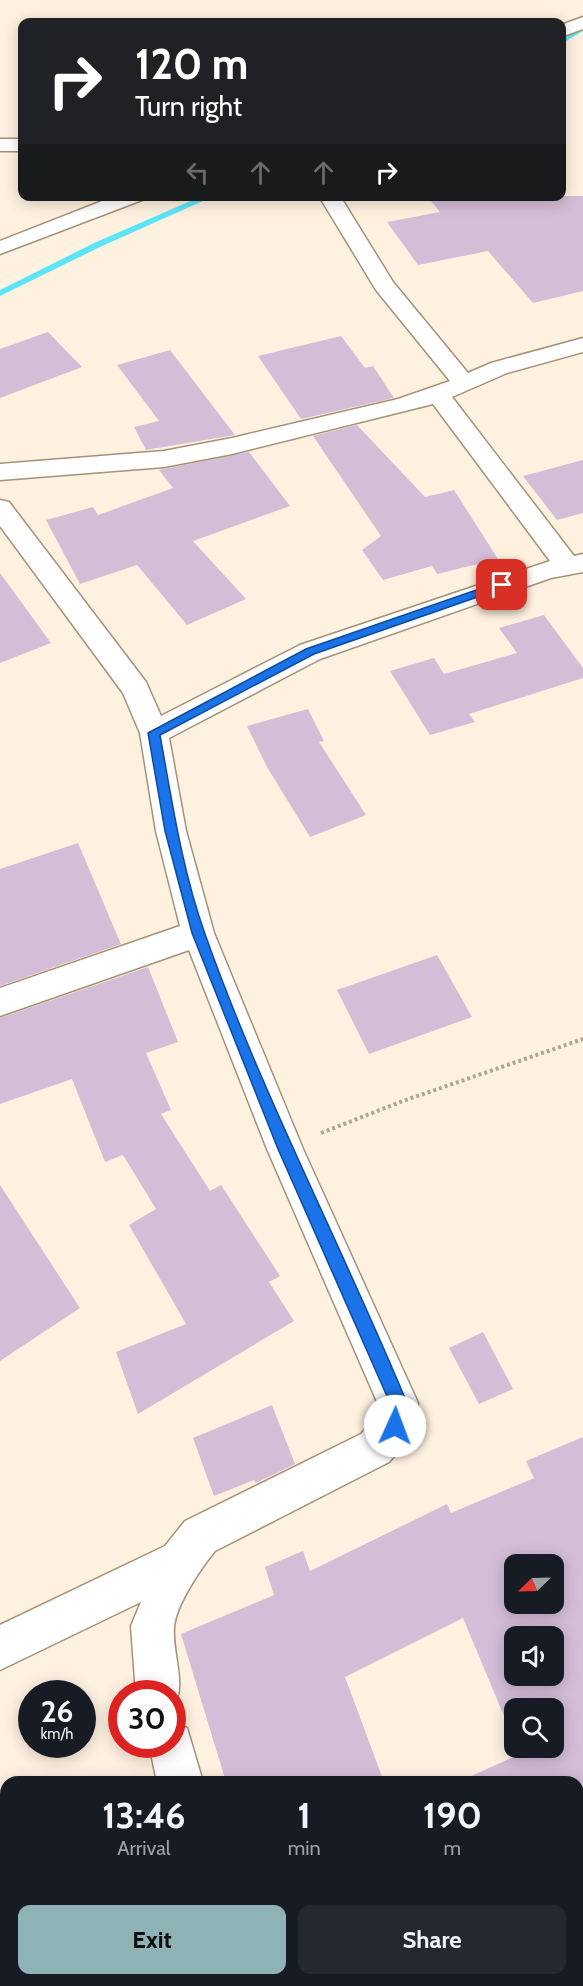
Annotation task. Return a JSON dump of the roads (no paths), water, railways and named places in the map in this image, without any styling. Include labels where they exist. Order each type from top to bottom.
[{"type":"street","points":[[566,30],[583,22]]},
{"type":"street","points":[[566,33],[583,35]]},
{"type":"street","points":[[0,145],[18,145]]},
{"type":"street","points":[[0,248],[122,201]]},
{"type":"street","points":[[332,201],[384,285],[463,382]]},
{"type":"street","points":[[0,472],[164,459],[353,419],[438,395],[463,382],[510,365],[583,345]]},
{"type":"street","points":[[154,733],[310,652],[480,592],[547,570],[576,564],[438,395]]},
{"type":"street","points":[[0,508],[136,689],[154,733],[171,831],[198,933],[285,1149],[398,1403],[395,1426],[375,1448],[200,1536],[180,1561],[152,1626],[157,1680]]},
{"type":"street","points":[[0,1002],[198,933]]},
{"type":"street","points":[[0,1648],[180,1561]]},
{"type":"street","points":[[174,1758],[179,1776]]},
{"type":"waterway","points":[[566,39],[583,28]]},
{"type":"waterway","points":[[0,293],[97,245],[198,201]]}]
